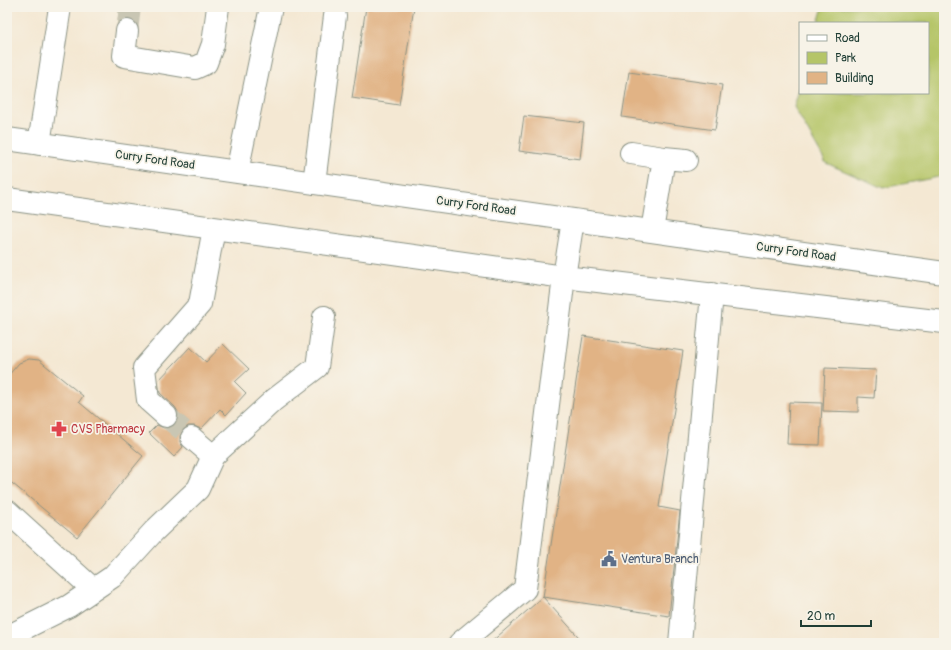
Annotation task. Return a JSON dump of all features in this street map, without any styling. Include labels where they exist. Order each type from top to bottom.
[{"type":"street","points":[[39,144],[60,7]]},
{"type":"street","points":[[127,31],[124,56],[195,68],[206,63],[213,44],[218,7]]},
{"type":"street","points":[[237,172],[271,7]]},
{"type":"street","points":[[314,183],[335,16]]},
{"type":"street","name":"Curry Ford Road","points":[[7,139],[944,273]]},
{"type":"street","points":[[631,153],[686,160]]},
{"type":"street","points":[[652,231],[664,158]]},
{"type":"street","points":[[7,199],[564,277],[944,322]]},
{"type":"street","points":[[460,643],[525,589],[564,277],[573,220]]},
{"type":"street","points":[[166,416],[148,400],[144,368],[200,304],[214,228]]},
{"type":"street","points":[[680,643],[712,294]]},
{"type":"street","points":[[7,637],[69,606],[112,577],[154,531],[198,489],[213,456],[274,400],[317,367],[324,317]]},
{"type":"street","points":[[192,438],[213,456]]},
{"type":"street","points":[[7,511],[94,589]]},
{"type":"green space","points":[[823,7],[944,7],[944,174],[938,177],[883,188],[826,163],[794,107],[799,90],[799,94],[929,94],[929,22],[818,22]]},
{"type":"building","points":[[366,7],[414,7],[399,105],[352,98]]},
{"type":"building","points":[[629,72],[722,85],[715,130],[622,117]]},
{"type":"building","points":[[524,116],[584,123],[580,159],[519,151]]},
{"type":"building","points":[[583,336],[683,351],[659,507],[680,511],[669,616],[543,597]]},
{"type":"building","points":[[223,344],[249,369],[235,382],[246,393],[226,415],[220,409],[201,429],[194,426],[188,426],[183,430],[180,436],[180,442],[183,447],[174,457],[149,433],[157,425],[164,428],[170,428],[176,424],[178,418],[178,412],[175,407],[160,393],[158,381],[190,347],[206,362]]},
{"type":"building","name":"CVS Pharmacy","points":[[29,359],[39,360],[83,396],[79,402],[143,456],[77,537],[7,479],[7,377],[19,363]]},
{"type":"building","points":[[825,368],[876,370],[874,398],[858,397],[858,412],[823,411]]},
{"type":"building","points":[[789,402],[822,403],[820,445],[787,444]]},
{"type":"building","points":[[543,597],[584,643],[490,643]]},
{"type":"tunnel","points":[[127,31],[130,7]]},
{"type":"tunnel","points":[[166,416],[192,438]]},
{"type":"place","name":"CVS Pharmacy","points":[[59,429]]},
{"type":"place","name":"Ventura Branch","points":[[609,559]]}]
